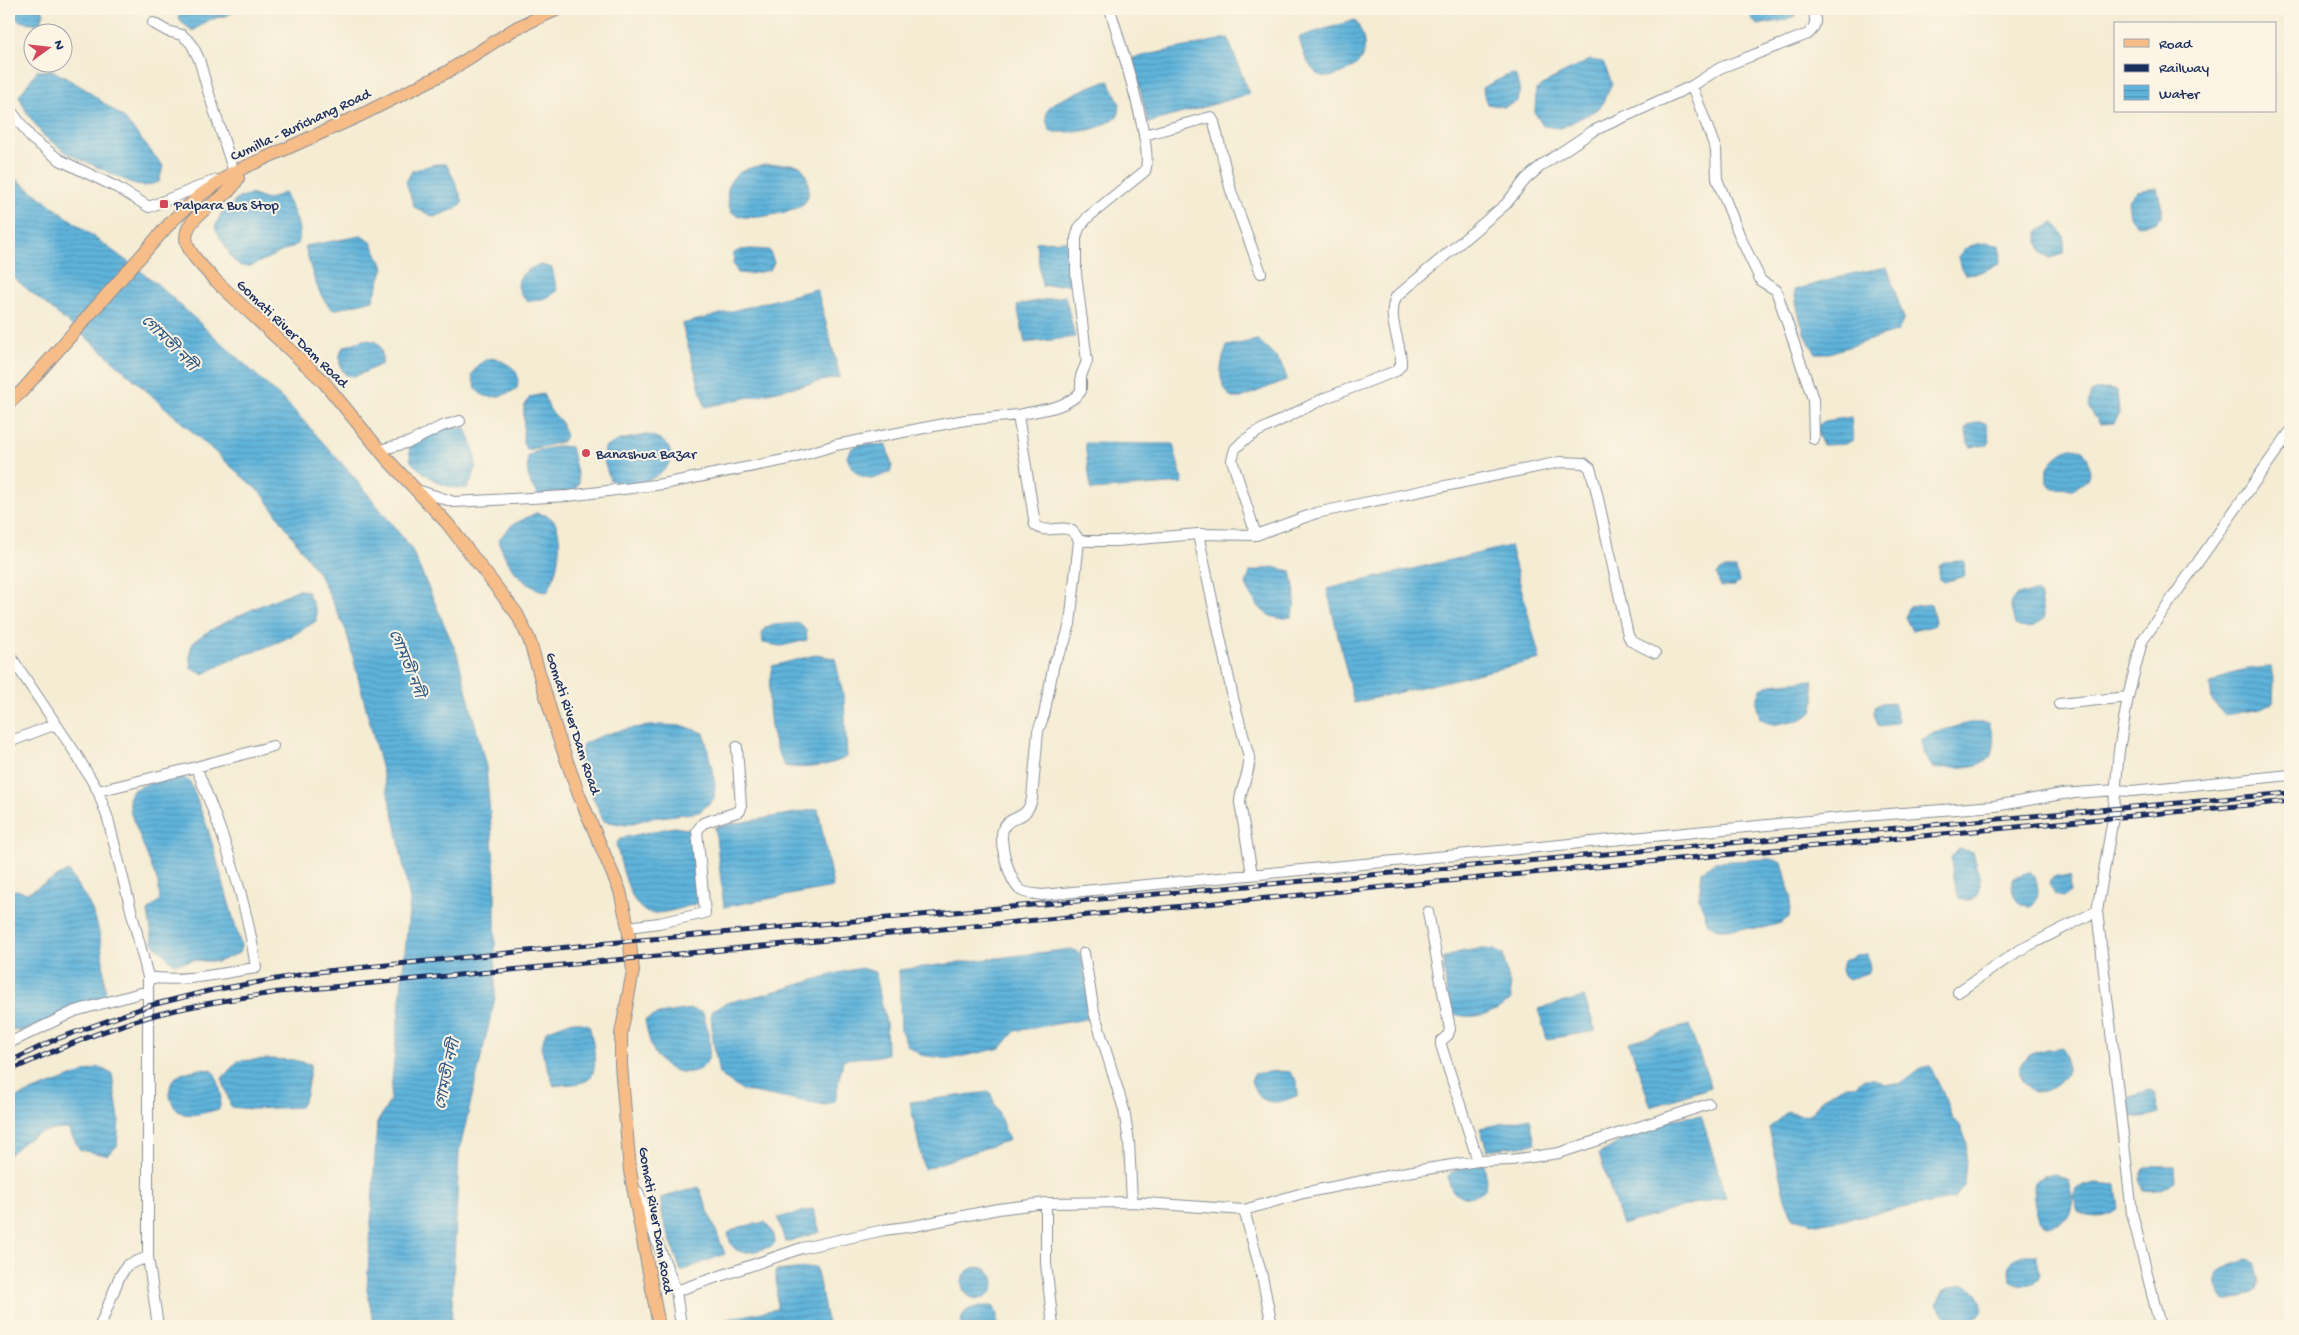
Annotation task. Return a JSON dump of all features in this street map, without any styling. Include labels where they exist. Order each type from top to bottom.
[{"type":"main road","name":"Cumilla - Burichang Road","points":[[9,403],[22,391],[186,206],[234,172],[361,115],[447,72],[516,28],[558,9]]},
{"type":"main road","name":"Gomati River Dam Road","points":[[234,172],[238,178],[229,192],[197,216],[187,228],[185,240],[189,248],[200,264],[216,281],[323,381],[380,450],[447,523],[517,614],[529,639],[570,769],[620,891],[628,927],[633,971],[621,1034],[630,1171],[659,1326]]},
{"type":"street","points":[[417,490],[454,502],[568,496],[663,484],[789,459],[836,445],[965,420],[1018,415],[1066,404],[1075,399],[1081,391],[1080,376],[1087,361],[1076,274],[1076,238],[1079,228],[1088,217],[1146,171],[1148,165],[1144,135],[1134,92],[1110,9]]},
{"type":"street","points":[[1256,535],[1232,460],[1235,449],[1243,441],[1325,398],[1396,371],[1401,365],[1402,356],[1392,306],[1396,296],[1506,204],[1526,179],[1542,165],[1593,131],[1692,86],[1720,68],[1808,34],[1814,29],[1816,21],[1814,9]]},
{"type":"street","points":[[9,108],[32,139],[60,160],[118,188],[149,207],[234,172],[199,59],[191,42],[182,35],[167,31],[153,23]]},
{"type":"street","points":[[1692,86],[1716,150],[1717,179],[1741,239],[1763,283],[1776,290],[1812,399],[1814,439]]},
{"type":"street","points":[[1144,135],[1211,117],[1214,122],[1231,190],[1261,273]]},
{"type":"street","points":[[1018,415],[1035,525],[1040,529],[1072,530],[1079,541],[1070,624],[1064,644],[1054,663],[1044,715],[1036,738],[1030,809],[1020,818],[1006,824],[1002,831],[1004,856],[1014,883],[1022,891],[1042,895],[1840,818],[1995,806],[2062,794],[2116,790],[2132,791],[2290,776]]},
{"type":"street","points":[[380,450],[410,442],[442,426],[460,421]]},
{"type":"street","points":[[2160,1326],[2132,1212],[2097,911],[2114,818],[2119,750],[2128,697],[2142,641],[2290,432]]},
{"type":"street","points":[[1079,541],[1116,541],[1198,534],[1256,535],[1316,513],[1560,462],[1584,463],[1590,468],[1595,485],[1628,635],[1631,641],[1654,653]]},
{"type":"street","points":[[1198,534],[1233,698],[1249,757],[1250,764],[1240,796],[1240,803],[1252,874]]},
{"type":"street","points":[[9,654],[98,791],[108,819],[148,977],[148,1257],[158,1326]]},
{"type":"street","points":[[2060,704],[2128,697]]},
{"type":"street","points":[[9,742],[56,724]]},
{"type":"street","points":[[98,791],[273,746]]},
{"type":"street","points":[[628,927],[668,922],[705,913],[697,831],[703,823],[740,811],[736,747]]},
{"type":"street","points":[[148,977],[158,979],[199,976],[256,968],[246,916],[219,825],[196,767]]},
{"type":"street","points":[[1958,992],[2018,951],[2097,911]]},
{"type":"street","points":[[1428,912],[1450,1029],[1448,1035],[1441,1041],[1441,1046],[1478,1160]]},
{"type":"street","points":[[1084,952],[1094,1012],[1124,1110],[1129,1142],[1132,1202]]},
{"type":"street","points":[[9,1043],[75,1011],[148,991]]},
{"type":"street","points":[[676,1291],[802,1248],[884,1230],[1046,1203],[1132,1202],[1244,1210],[1303,1193],[1478,1160],[1512,1160],[1559,1153],[1709,1104]]},
{"type":"street","points":[[630,1171],[676,1291],[681,1326]]},
{"type":"street","points":[[1046,1203],[1046,1263],[1053,1326]]},
{"type":"street","points":[[1244,1210],[1262,1276],[1272,1326]]},
{"type":"street","points":[[100,1326],[119,1278],[127,1265],[148,1257]]},
{"type":"water","points":[[9,9],[42,9],[44,13],[39,22],[20,21],[9,15]]},
{"type":"water","points":[[176,9],[239,9],[228,15],[209,20],[193,31],[181,22]]},
{"type":"water","points":[[1749,9],[1796,9],[1795,16],[1785,20],[1758,25],[1752,20]]},
{"type":"water","points":[[1355,20],[1363,36],[1364,51],[1362,58],[1351,69],[1342,73],[1327,77],[1317,74],[1306,59],[1299,37]]},
{"type":"water","points":[[1228,38],[1249,94],[1148,123],[1133,58]]},
{"type":"water","points":[[1590,60],[1603,62],[1612,83],[1600,108],[1561,128],[1543,126],[1535,113],[1536,90],[1550,80]]},
{"type":"water","points":[[36,72],[55,72],[85,89],[124,118],[163,166],[159,182],[145,186],[132,183],[67,153],[43,135],[27,113],[19,96]]},
{"type":"water","points":[[1510,74],[1515,75],[1518,85],[1518,101],[1504,107],[1487,104],[1482,88]]},
{"type":"water","points":[[1109,81],[1120,104],[1118,116],[1094,129],[1051,132],[1046,117],[1047,112],[1054,104],[1090,86]]},
{"type":"water","points":[[435,164],[446,164],[463,202],[455,209],[434,217],[414,207],[406,182],[412,171]]},
{"type":"water","points":[[798,165],[807,177],[809,189],[804,203],[785,212],[758,217],[743,217],[731,212],[728,187],[732,179],[739,173],[758,166]]},
{"type":"water","name":"গোমতী নদী","points":[[9,174],[155,282],[290,406],[355,478],[411,548],[457,654],[486,767],[495,875],[495,998],[459,1152],[451,1326],[374,1326],[367,1290],[377,1123],[390,1101],[410,901],[395,821],[346,630],[320,576],[264,496],[100,349],[9,274]]},
{"type":"water","points":[[2157,188],[2162,217],[2155,223],[2137,225],[2130,217],[2128,201],[2137,191]]},
{"type":"water","points":[[284,193],[298,224],[298,244],[251,266],[241,266],[233,260],[215,228],[222,212],[239,198],[250,194],[267,200]]},
{"type":"water","points":[[2054,223],[2063,237],[2064,254],[2050,258],[2042,253],[2038,243],[2038,231]]},
{"type":"water","points":[[361,236],[371,242],[384,267],[373,300],[333,310],[318,289],[305,246]]},
{"type":"water","points":[[1066,241],[1069,284],[1042,286],[1036,242]]},
{"type":"water","points":[[1986,243],[1999,245],[2001,257],[1999,264],[1978,273],[1965,274],[1961,269],[1958,257],[1970,246]]},
{"type":"water","points":[[740,250],[769,250],[774,262],[770,270],[749,274],[738,273],[733,264],[734,253]]},
{"type":"water","points":[[541,265],[552,268],[557,291],[544,299],[527,301],[519,289],[520,278],[528,270]]},
{"type":"water","points":[[1887,267],[1904,319],[1898,331],[1829,353],[1816,353],[1804,331],[1794,290],[1851,274]]},
{"type":"water","points":[[817,289],[840,377],[705,407],[682,324]]},
{"type":"water","points":[[1065,296],[1075,337],[1025,343],[1017,305]]},
{"type":"water","points":[[363,340],[375,341],[378,344],[382,351],[382,364],[356,376],[346,375],[341,368],[340,361],[343,347]]},
{"type":"water","points":[[1258,340],[1280,363],[1286,380],[1241,398],[1232,398],[1223,386],[1221,373],[1221,366],[1227,346]]},
{"type":"water","points":[[496,358],[514,369],[518,376],[517,388],[495,397],[489,397],[479,393],[472,375],[481,363]]},
{"type":"water","points":[[2108,389],[2117,391],[2119,414],[2114,423],[2100,424],[2088,407],[2090,394],[2097,390]]},
{"type":"water","points":[[543,394],[550,410],[560,420],[566,436],[562,442],[527,450],[523,443],[524,407],[530,397]]},
{"type":"water","points":[[1851,417],[1853,440],[1845,444],[1823,445],[1818,435],[1817,426],[1825,421]]},
{"type":"water","points":[[1978,422],[1986,423],[1990,441],[1988,445],[1971,447],[1968,443],[1966,429],[1969,425]]},
{"type":"water","points":[[443,428],[466,428],[476,459],[472,480],[467,488],[444,485],[424,473],[411,462],[409,446]]},
{"type":"water","points":[[646,435],[660,439],[669,448],[671,454],[667,466],[657,476],[636,483],[622,484],[610,480],[604,461],[605,447],[620,440]]},
{"type":"water","points":[[1085,443],[1173,444],[1183,483],[1091,490]]},
{"type":"water","points":[[860,444],[886,445],[892,465],[890,472],[870,478],[858,474],[850,464],[847,456],[852,448]]},
{"type":"water","points":[[560,446],[571,447],[579,482],[575,490],[539,495],[532,486],[529,477],[528,456],[539,450]]},
{"type":"water","points":[[2071,448],[2082,449],[2087,457],[2090,468],[2087,480],[2074,489],[2051,488],[2047,475],[2050,464],[2060,454]]},
{"type":"water","points":[[536,513],[551,518],[556,524],[559,533],[557,565],[547,592],[530,585],[516,573],[501,549],[498,540],[512,525]]},
{"type":"water","points":[[1510,546],[1540,659],[1354,703],[1327,589]]},
{"type":"water","points":[[1964,561],[1965,576],[1944,582],[1939,578],[1939,565],[1944,562]]},
{"type":"water","points":[[1272,567],[1291,571],[1295,600],[1291,617],[1282,618],[1268,615],[1258,605],[1246,585],[1250,572]]},
{"type":"water","points":[[1723,569],[1736,569],[1739,582],[1735,586],[1720,587],[1717,574]]},
{"type":"water","points":[[298,590],[307,591],[316,611],[316,621],[292,636],[257,651],[239,656],[203,674],[191,668],[191,648],[194,642],[201,636],[243,614]]},
{"type":"water","points":[[2036,592],[2039,594],[2044,618],[2038,624],[2031,627],[2015,625],[2010,603],[2016,595]]},
{"type":"water","points":[[1931,604],[1935,622],[1933,626],[1912,631],[1905,617],[1908,607]]},
{"type":"water","points":[[800,623],[806,631],[807,640],[781,646],[763,643],[762,634],[765,628],[774,625]]},
{"type":"water","points":[[815,655],[835,658],[844,700],[847,757],[833,763],[817,766],[800,768],[785,766],[775,743],[770,718],[769,691],[772,666]]},
{"type":"water","points":[[2270,667],[2274,680],[2273,703],[2261,709],[2224,715],[2212,700],[2210,685],[2225,676],[2238,671]]},
{"type":"water","points":[[1812,680],[1815,699],[1812,712],[1802,719],[1772,725],[1760,718],[1756,703],[1761,689],[1771,684]]},
{"type":"water","points":[[1894,702],[1898,721],[1882,727],[1878,726],[1874,707],[1881,703]]},
{"type":"water","points":[[1969,723],[1989,723],[1994,743],[1992,754],[1987,760],[1979,764],[1933,768],[1923,753],[1922,740],[1930,734]]},
{"type":"water","points":[[662,725],[684,726],[704,733],[715,783],[714,799],[699,812],[651,818],[625,825],[604,821],[585,781],[579,762],[583,744],[621,730]]},
{"type":"water","points":[[180,776],[190,782],[208,829],[241,946],[239,953],[217,962],[194,960],[174,964],[153,943],[148,911],[160,900],[158,883],[131,814],[129,799],[133,790],[147,784]]},
{"type":"water","points":[[818,809],[833,887],[724,907],[715,827]]},
{"type":"water","points":[[674,827],[694,830],[701,895],[699,901],[693,905],[667,912],[651,913],[637,904],[632,895],[616,844],[621,838]]},
{"type":"water","points":[[1959,849],[1973,852],[1979,876],[1979,892],[1976,898],[1969,900],[1959,898],[1953,878],[1951,857]]},
{"type":"water","points":[[1769,859],[1782,862],[1791,897],[1789,917],[1781,923],[1763,928],[1717,929],[1708,923],[1699,898],[1702,871],[1715,862]]},
{"type":"water","points":[[68,871],[94,914],[102,949],[106,996],[101,999],[74,1005],[59,1016],[21,1032],[9,1028],[9,892],[16,890],[27,893]]},
{"type":"water","points":[[2029,872],[2035,876],[2038,888],[2036,899],[2031,906],[2021,905],[2016,899],[2012,888],[2014,877]]},
{"type":"water","points":[[2056,876],[2071,877],[2070,892],[2063,897],[2055,895],[2050,885],[2051,879]]},
{"type":"water","points":[[1071,949],[1077,951],[1082,959],[1092,1018],[1015,1031],[1001,1048],[950,1059],[921,1055],[908,1046],[901,1031],[899,970]]},
{"type":"water","points":[[1469,950],[1494,950],[1503,955],[1511,999],[1499,1009],[1477,1016],[1454,1014],[1448,1003],[1443,959]]},
{"type":"water","points":[[1867,954],[1870,969],[1867,973],[1849,979],[1843,976],[1841,970],[1843,961],[1856,955]]},
{"type":"water","points":[[861,968],[875,972],[886,1023],[887,1054],[843,1060],[835,1101],[825,1105],[741,1090],[719,1074],[713,1040],[711,1012],[730,1002]]},
{"type":"water","points":[[1584,997],[1596,1031],[1547,1039],[1538,1009]]},
{"type":"water","points":[[691,1009],[703,1013],[708,1030],[709,1056],[706,1063],[700,1069],[691,1072],[681,1072],[668,1067],[656,1056],[647,1032],[645,1020],[659,1014]]},
{"type":"water","points":[[573,1021],[589,1025],[595,1061],[594,1068],[589,1079],[586,1081],[554,1086],[541,1048],[546,1031]]},
{"type":"water","points":[[1689,1025],[1711,1087],[1651,1107],[1629,1042]]},
{"type":"water","points":[[2063,1047],[2067,1068],[2063,1079],[2049,1089],[2033,1092],[2021,1077],[2020,1065],[2029,1056],[2037,1052]]},
{"type":"water","points":[[293,1060],[311,1064],[306,1095],[300,1107],[251,1109],[231,1107],[222,1078],[238,1061]]},
{"type":"water","points":[[1930,1066],[1952,1118],[1961,1127],[1967,1143],[1964,1185],[1955,1198],[1817,1224],[1793,1218],[1785,1199],[1769,1128],[1787,1112],[1803,1116],[1813,1112],[1823,1097],[1844,1086],[1855,1086],[1863,1079],[1874,1079],[1884,1084],[1900,1084],[1921,1068]]},
{"type":"water","points":[[99,1067],[112,1074],[119,1119],[117,1146],[107,1155],[80,1150],[68,1129],[42,1132],[29,1138],[9,1155],[9,1100]]},
{"type":"water","points":[[200,1069],[212,1070],[217,1079],[221,1094],[219,1109],[197,1114],[179,1112],[170,1098],[172,1082],[181,1074]]},
{"type":"water","points":[[1277,1071],[1290,1072],[1297,1081],[1298,1095],[1275,1102],[1263,1099],[1258,1095],[1251,1080],[1254,1074]]},
{"type":"water","points":[[2149,1091],[2154,1093],[2159,1113],[2143,1118],[2130,1116],[2127,1108],[2130,1097]]},
{"type":"water","points":[[990,1092],[1009,1140],[924,1169],[910,1102]]},
{"type":"water","points":[[1701,1115],[1726,1198],[1692,1204],[1622,1225],[1599,1154],[1654,1122]]},
{"type":"water","points":[[1530,1118],[1535,1144],[1487,1150],[1480,1128]]},
{"type":"water","points":[[1484,1164],[1487,1181],[1485,1189],[1466,1197],[1456,1194],[1452,1190],[1448,1176],[1456,1169]]},
{"type":"water","points":[[2153,1166],[2174,1166],[2175,1182],[2160,1190],[2144,1191],[2139,1178],[2143,1169]]},
{"type":"water","points":[[2056,1174],[2068,1180],[2072,1198],[2072,1211],[2070,1215],[2053,1226],[2046,1225],[2037,1214],[2034,1189],[2035,1182],[2044,1176]]},
{"type":"water","points":[[2095,1183],[2116,1185],[2119,1209],[2110,1215],[2099,1217],[2078,1212],[2073,1196],[2076,1188]]},
{"type":"water","points":[[699,1187],[725,1254],[681,1271],[661,1213],[661,1198]]},
{"type":"water","points":[[813,1209],[820,1232],[785,1242],[778,1218]]},
{"type":"water","points":[[765,1222],[774,1235],[775,1242],[772,1246],[750,1252],[738,1251],[734,1248],[728,1233],[739,1227]]},
{"type":"water","points":[[2024,1255],[2036,1255],[2040,1273],[2038,1280],[2025,1285],[2011,1281],[2009,1272],[2012,1261]]},
{"type":"water","points":[[2246,1259],[2255,1262],[2260,1282],[2257,1291],[2246,1296],[2224,1301],[2217,1287],[2218,1272],[2231,1264]]},
{"type":"water","points":[[816,1267],[828,1326],[728,1326],[727,1319],[777,1309],[776,1271]]},
{"type":"water","points":[[978,1267],[984,1268],[989,1272],[993,1277],[993,1289],[989,1294],[984,1298],[978,1299],[972,1298],[967,1294],[963,1289],[962,1283],[963,1277],[967,1272],[972,1268]]},
{"type":"water","points":[[1962,1284],[1975,1291],[1982,1305],[1982,1310],[1981,1315],[1974,1319],[1955,1322],[1945,1316],[1937,1304],[1943,1290]]},
{"type":"water","points":[[994,1307],[997,1315],[997,1326],[962,1326],[961,1320],[963,1315],[969,1309]]},
{"type":"railway","points":[[9,1062],[54,1040],[148,1006],[208,991],[316,972],[629,941],[2290,793]]},
{"type":"railway","points":[[9,1071],[77,1041],[148,1017],[197,1006],[279,992],[2290,801]]},
{"type":"place","name":"Palpara Bus Stop","points":[[164,204]]},
{"type":"place","name":"Banashua Bazar","points":[[586,453]]}]
